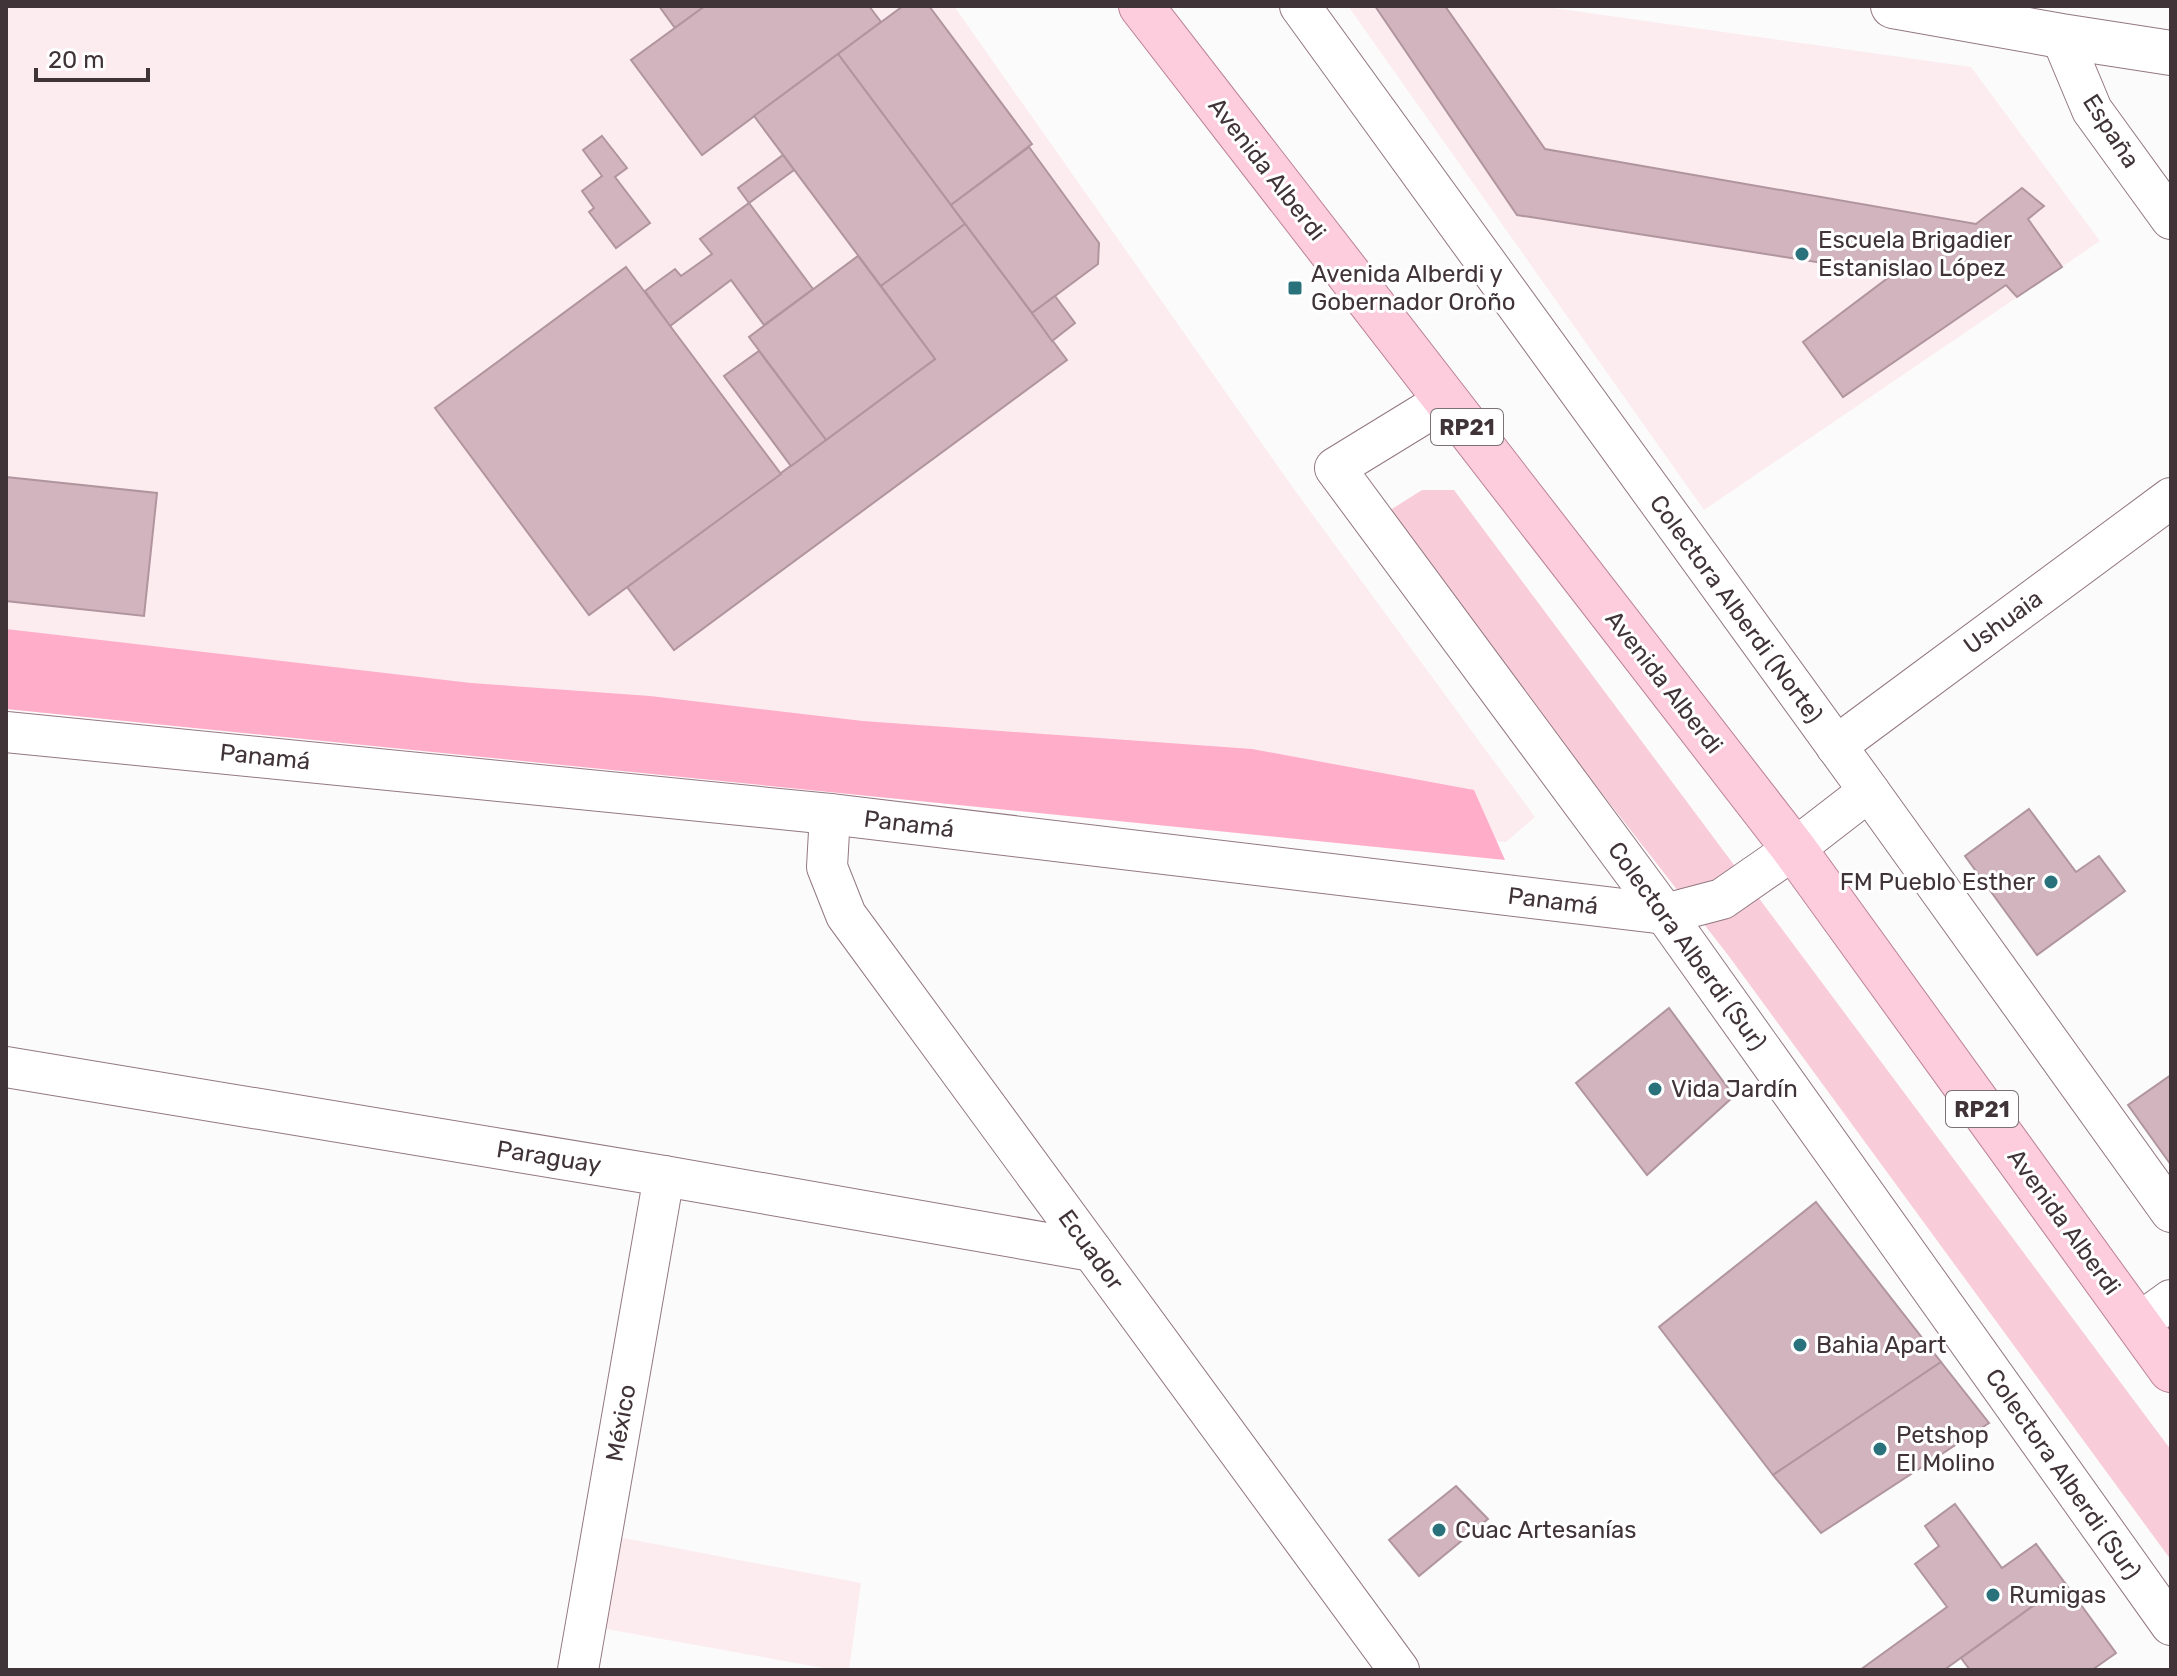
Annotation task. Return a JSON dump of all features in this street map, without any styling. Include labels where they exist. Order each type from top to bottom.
[{"type":"main road","name":"Avenida Alberdi","points":[[1141,6],[2155,1312],[2171,1370]]},
{"type":"street","name":"Colectora Alberdi (Norte)","points":[[1300,6],[2171,1212]]},
{"type":"street","points":[[1893,6],[2171,53]]},
{"type":"street","name":"España","points":[[2061,36],[2092,110],[2171,219]]},
{"type":"street","name":"Colectora Alberdi (Sur)","points":[[1446,400],[1335,468],[1665,914],[2171,1625]]},
{"type":"street","name":"Ushuaia","points":[[1836,746],[2171,498]]},
{"type":"street","name":"Panamá","points":[[6,732],[830,814],[1665,914],[1722,899],[1869,791]]},
{"type":"street","name":"Ecuador","points":[[830,814],[827,867],[846,915],[1399,1670]]},
{"type":"street","name":"Paraguay","points":[[6,1067],[664,1176],[1092,1251]]},
{"type":"street","name":"México","points":[[578,1670],[664,1176]]},
{"type":"shaded area","points":[[6,6],[954,6],[1296,492],[1535,817],[1506,842],[6,693]]},
{"type":"shaded area","name":"Escuela Brigadier Estanislao López","points":[[1348,6],[1540,6],[1971,67],[2100,241],[1704,510]]},
{"type":"shaded area","points":[[1422,490],[1454,490],[2171,1450],[2171,1560],[1728,955],[1384,514]]},
{"type":"shaded area","points":[[6,629],[471,683],[650,696],[863,721],[1252,749],[1474,790],[1505,860],[6,709]]},
{"type":"shaded area","points":[[618,1537],[861,1583],[849,1670],[601,1628]]},
{"type":"building","points":[[659,6],[705,6],[675,28]]},
{"type":"building","points":[[705,6],[869,6],[881,22],[702,155],[631,60]]},
{"type":"building","points":[[903,6],[929,6],[1032,144],[951,205],[838,54]]},
{"type":"building","points":[[1375,6],[1445,6],[1545,149],[1976,224],[2022,188],[2044,206],[2028,219],[2062,267],[2017,297],[2006,285],[1843,397],[1803,342],[1893,274],[1517,215]]},
{"type":"building","points":[[838,54],[965,224],[881,286],[754,116]]},
{"type":"building","points":[[602,136],[627,168],[615,177],[650,223],[616,248],[589,212],[594,208],[582,191],[602,176],[583,150]]},
{"type":"building","points":[[1029,147],[1099,243],[1098,264],[1032,313],[951,205]]},
{"type":"building","points":[[783,155],[794,170],[749,203],[738,188]]},
{"type":"building","points":[[749,203],[813,289],[764,325],[731,280],[670,326],[645,291],[675,269],[681,276],[712,254],[700,239]]},
{"type":"building","points":[[965,224],[1067,360],[674,650],[627,587],[935,359],[881,286]]},
{"type":"building","points":[[858,256],[935,359],[826,440],[749,337]]},
{"type":"building","points":[[626,267],[781,474],[589,615],[435,408]]},
{"type":"building","points":[[1055,296],[1075,323],[1052,341],[1032,313]]},
{"type":"building","points":[[759,351],[826,440],[791,466],[724,376]]},
{"type":"building","points":[[6,477],[157,493],[144,616],[6,601]]},
{"type":"building","name":"FM Pueblo Esther","points":[[2029,809],[2076,872],[2099,856],[2125,891],[2037,955],[1965,856]]},
{"type":"building","name":"Vida Jardín","points":[[1669,1008],[1734,1096],[1647,1175],[1576,1083]]},
{"type":"building","points":[[2171,1075],[2171,1165],[2128,1105]]},
{"type":"building","name":"Bahia Apart","points":[[1816,1202],[1941,1362],[1773,1475],[1659,1327]]},
{"type":"building","name":"Petshop El Molino","points":[[1941,1362],[1989,1423],[1821,1533],[1773,1475]]},
{"type":"building","name":"Cuac Artesanías","points":[[1456,1486],[1488,1519],[1419,1576],[1389,1540]]},
{"type":"building","name":"Rumigas","points":[[1955,1504],[2002,1568],[2036,1544],[2065,1583],[1944,1670],[1860,1670],[1947,1607],[1915,1564],[1939,1546],[1925,1526]]},
{"type":"building","points":[[2065,1583],[2116,1653],[2092,1670],[1970,1670],[1961,1658]]},
{"type":"place","name":"Escuela Brigadier Estanislao López","points":[[1802,254]]},
{"type":"place","name":"Avenida Alberdi y Gobernador Oroño","points":[[1295,288]]},
{"type":"place","name":"FM Pueblo Esther","points":[[2051,882]]},
{"type":"place","name":"Vida Jardín","points":[[1655,1089]]},
{"type":"place","name":"Bahia Apart","points":[[1800,1345]]},
{"type":"place","name":"Petshop El Molino","points":[[1880,1449]]},
{"type":"place","name":"Cuac Artesanías","points":[[1439,1530]]},
{"type":"place","name":"Rumigas","points":[[1993,1595]]}]
